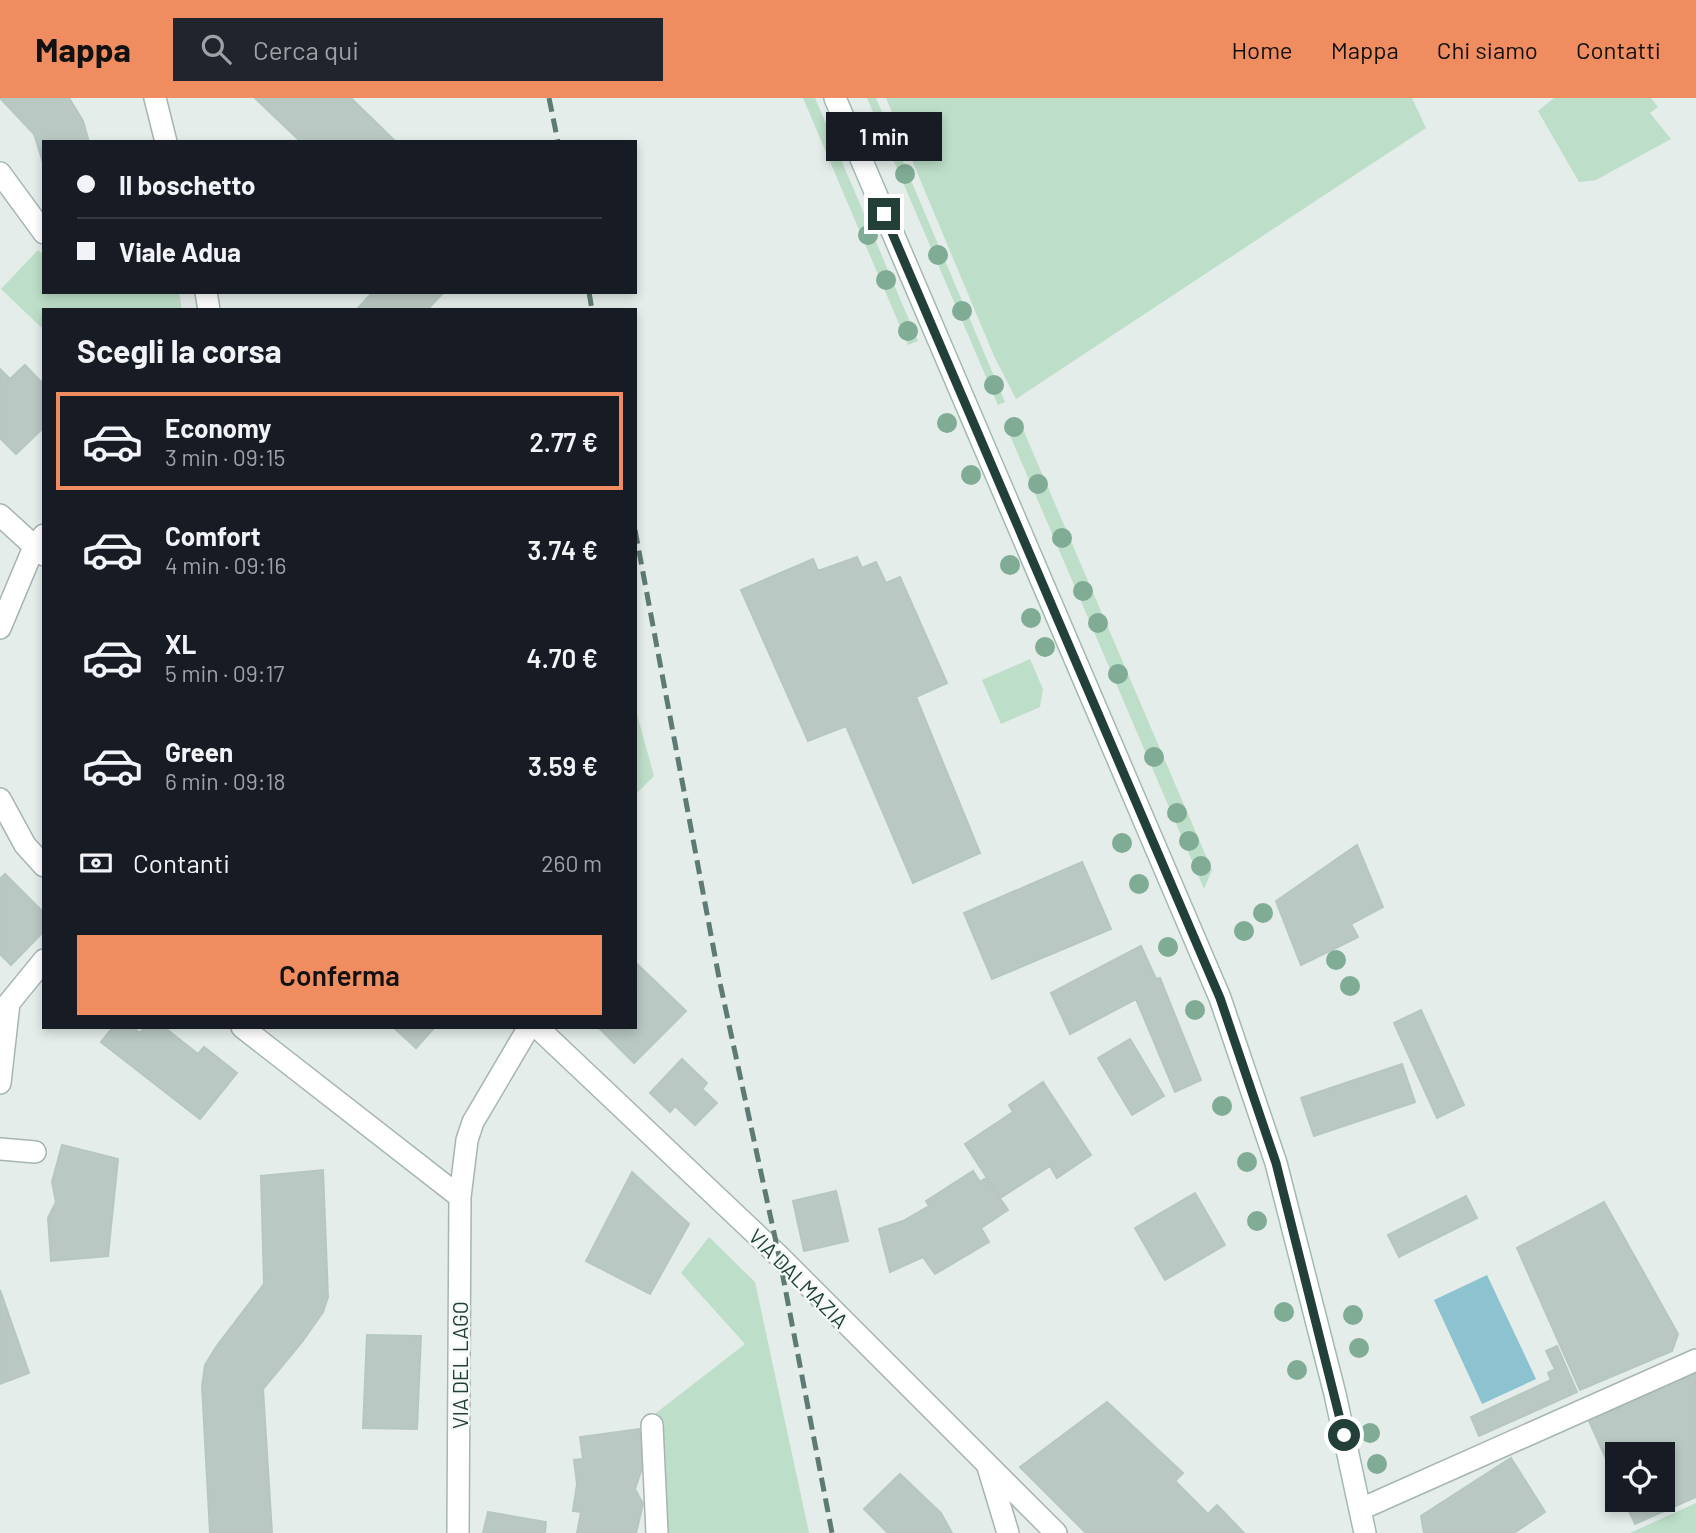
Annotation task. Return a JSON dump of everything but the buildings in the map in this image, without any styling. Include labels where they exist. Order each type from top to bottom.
[{"type":"street","points":[[155,98],[166,140]]},
{"type":"street","points":[[835,98],[1220,998],[1276,1163],[1309,1288],[1365,1533]]},
{"type":"street","points":[[0,173],[42,230]]},
{"type":"street","points":[[0,515],[41,546],[0,628]]},
{"type":"street","points":[[0,799],[24,845],[42,864]]},
{"type":"street","points":[[0,1083],[9,1003],[42,962]]},
{"type":"street","points":[[245,1029],[460,1197]]},
{"type":"street","name":"VIA DEL LAGO","points":[[458,1533],[460,1197],[467,1140],[473,1122],[528,1029]]},
{"type":"street","name":"VIA DALMAZIA","points":[[539,1029],[779,1256],[1056,1533]]},
{"type":"street","points":[[0,1149],[35,1152]]},
{"type":"street","points":[[1361,1509],[1696,1360]]},
{"type":"street","points":[[652,1425],[657,1533]]},
{"type":"street","points":[[988,1467],[1008,1533]]},
{"type":"green space","points":[[803,98],[815,98],[918,341],[908,345]]},
{"type":"green space","points":[[867,98],[876,98],[1005,402],[998,405]]},
{"type":"green space","points":[[886,98],[1412,98],[1426,128],[1016,399],[994,356]]},
{"type":"green space","points":[[1554,98],[1651,98],[1658,107],[1650,113],[1671,139],[1596,180],[1579,182],[1538,111]]},
{"type":"green space","points":[[38,250],[42,253],[42,294],[179,294],[182,308],[42,308],[42,328],[1,289]]},
{"type":"green space","points":[[1019,420],[1212,870],[1204,889],[1006,426]]},
{"type":"green space","points":[[1030,659],[1043,689],[1040,707],[1001,724],[982,680]]},
{"type":"green space","points":[[637,714],[654,776],[637,793]]},
{"type":"green space","points":[[709,1237],[755,1282],[809,1533],[666,1533],[656,1413],[745,1344],[681,1273]]},
{"type":"green space","points":[[1696,1503],[1696,1533],[1630,1533]]},
{"type":"water","points":[[1487,1275],[1536,1379],[1482,1404],[1434,1300]]},
{"type":"railway","points":[[549,98],[558,140]]},
{"type":"railway","points":[[589,294],[592,308]]},
{"type":"railway","points":[[637,541],[720,983],[779,1256],[832,1533]]},
{"type":"route","points":[[884,214],[1220,998],[1276,1163],[1344,1435]]}]
